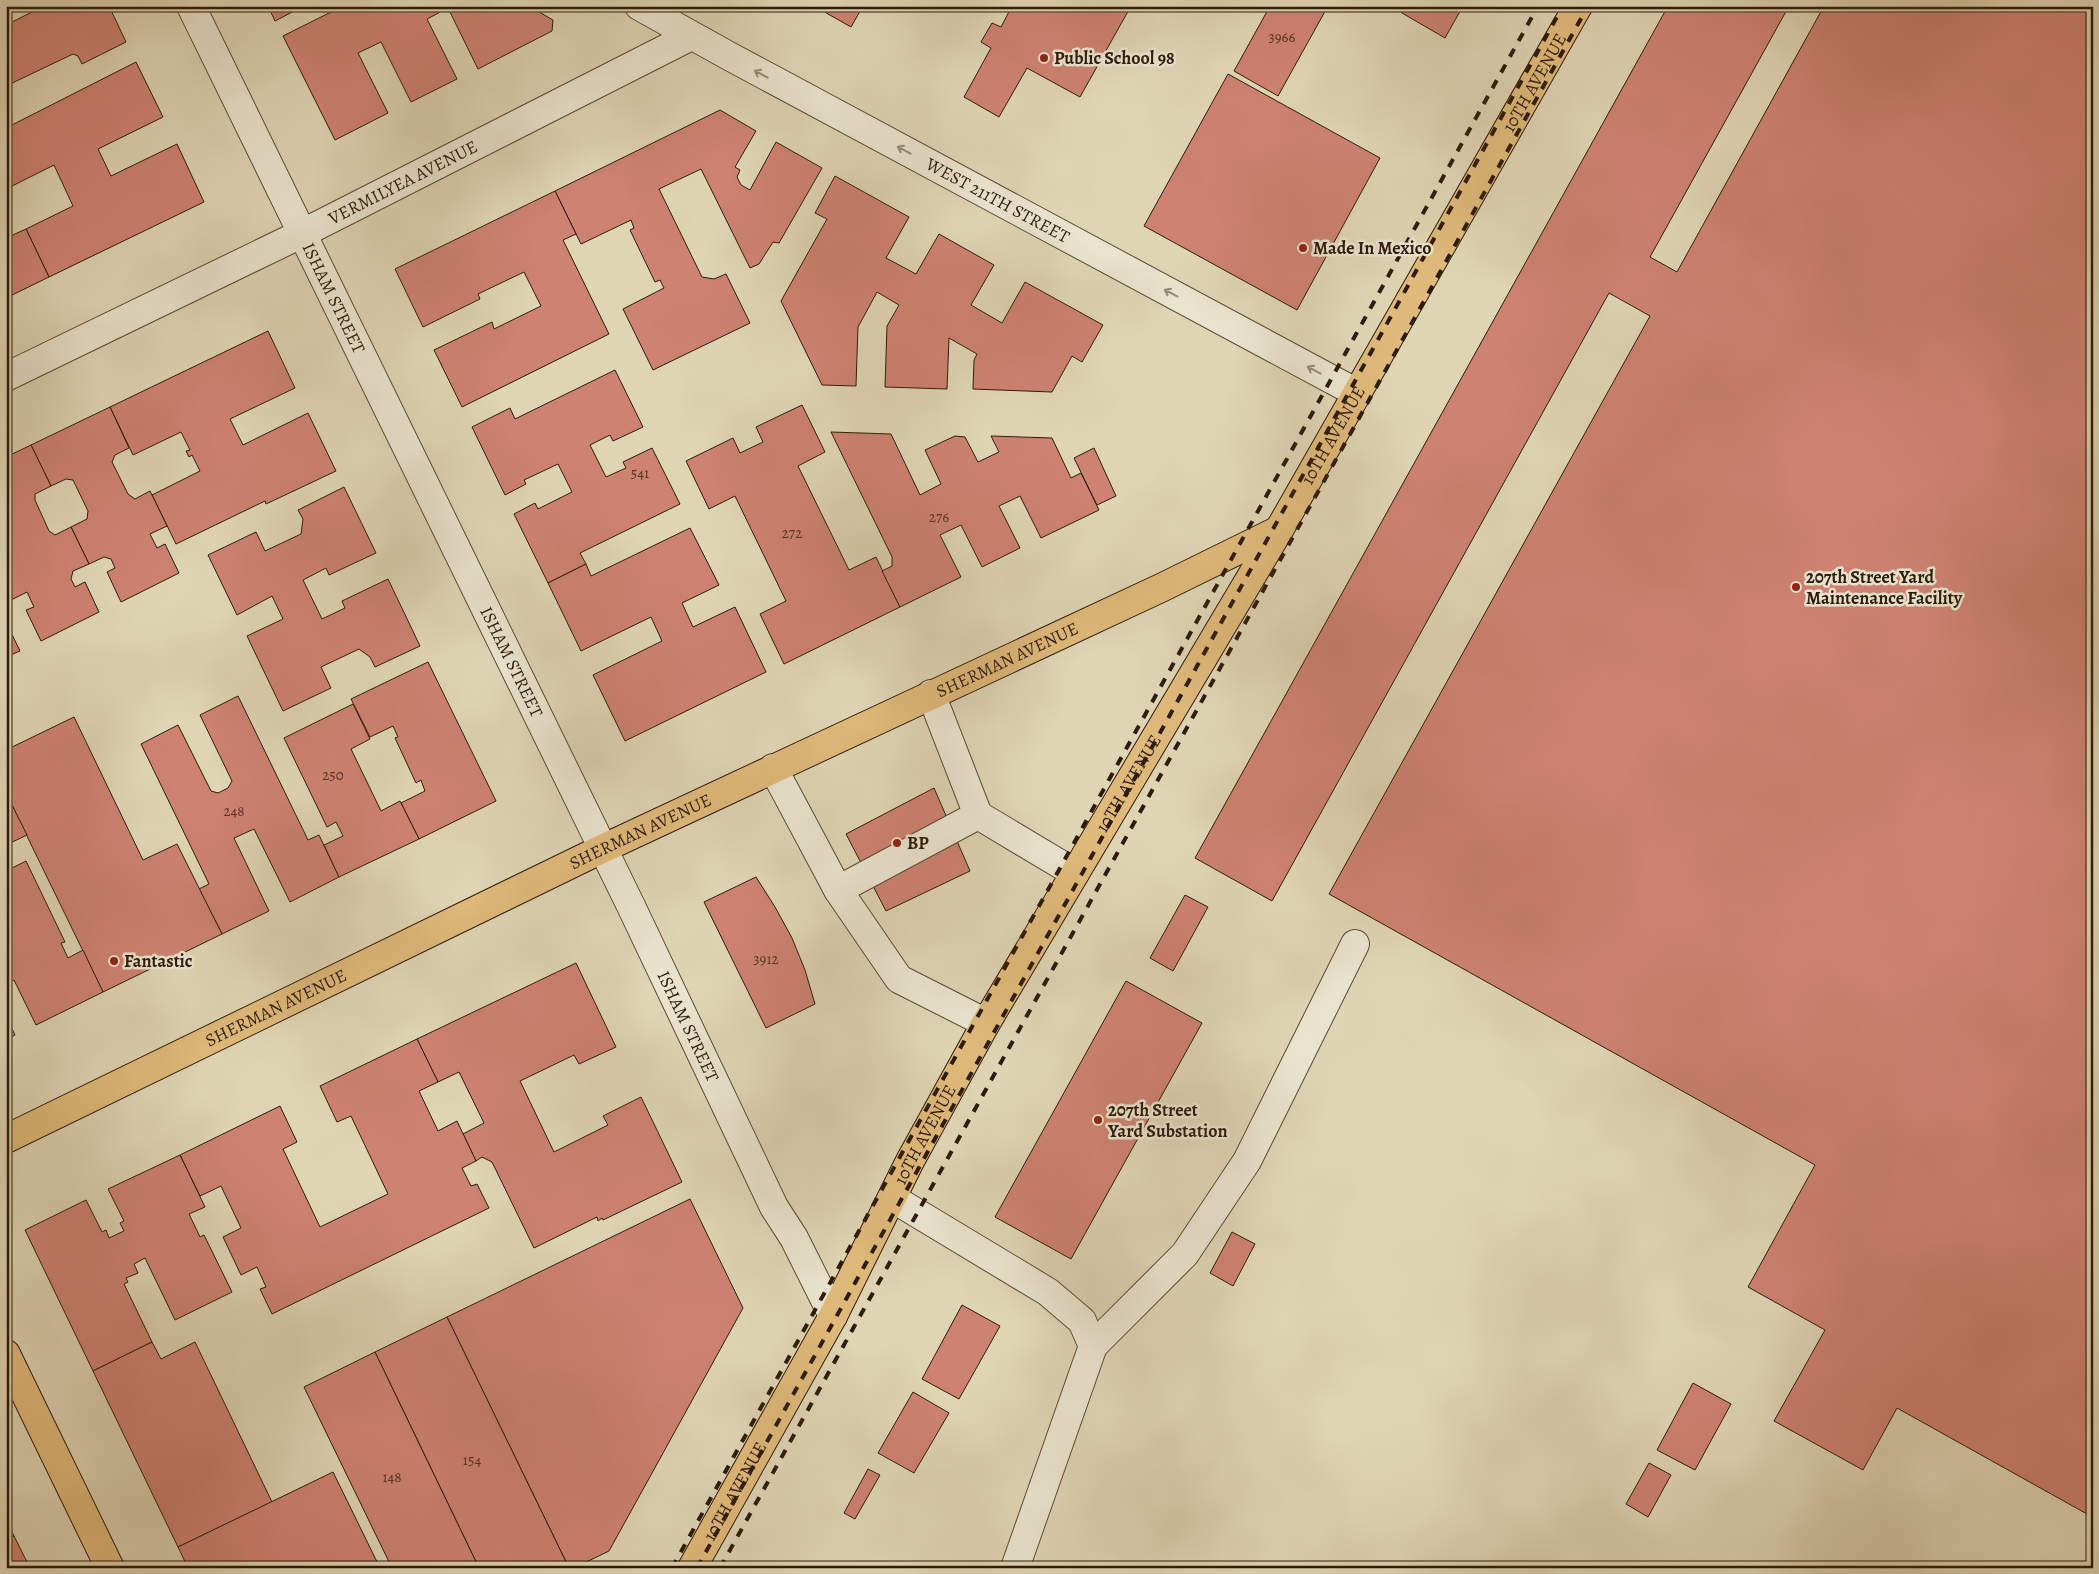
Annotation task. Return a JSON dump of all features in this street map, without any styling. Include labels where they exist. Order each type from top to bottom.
[{"type":"main road","name":"10TH AVENUE","points":[[692,1568],[833,1316],[892,1198],[986,1024],[1279,530],[1578,6]]},
{"type":"main road","name":"SHERMAN AVENUE","points":[[6,1139],[602,849],[1163,587],[1279,530]]},
{"type":"main road","points":[[6,1354],[110,1568]]},
{"type":"street","name":"ISHAM STREET","points":[[191,6],[602,849],[774,1207],[794,1238],[833,1316]]},
{"type":"street","name":"WEST 211TH STREET","points":[[639,6],[691,36],[1357,393]]},
{"type":"street","name":"VERMILYEA AVENUE","points":[[6,378],[302,234],[691,36]]},
{"type":"street","points":[[931,694],[978,815],[1075,873]]},
{"type":"street","points":[[773,768],[838,890],[899,979],[986,1024]]},
{"type":"street","points":[[838,890],[978,815]]},
{"type":"street","points":[[1016,1568],[1093,1346],[1185,1254],[1247,1160],[1355,944]]},
{"type":"street","points":[[892,1198],[1048,1292],[1082,1321],[1093,1346]]},
{"type":"building","points":[[32,6],[109,6],[126,42],[82,64],[78,56],[73,54],[6,86],[6,25],[34,11]]},
{"type":"building","points":[[268,6],[304,6],[275,21]]},
{"type":"building","points":[[343,6],[529,6],[553,20],[552,31],[478,69],[448,8],[427,19],[457,79],[411,102],[381,42],[358,53],[388,113],[335,140],[283,36]]},
{"type":"building","points":[[814,6],[863,6],[851,27]]},
{"type":"building","name":"Public School 98","points":[[1012,6],[1131,6],[1080,97],[1027,68],[999,117],[964,97],[991,48],[981,42],[992,23],[1001,27]]},
{"type":"building","points":[[1270,6],[1328,6],[1278,96],[1234,71]]},
{"type":"building","points":[[1390,6],[1463,6],[1445,38]]},
{"type":"building","name":"207th Street Yard Maintenance Facility","points":[[1668,6],[1789,6],[1650,257],[1677,272],[1824,6],[2093,6],[2093,1503],[2087,1514],[1897,1408],[1863,1470],[1774,1421],[1825,1330],[1748,1287],[1815,1165],[1329,894],[1650,316],[1609,293],[1272,901],[1195,858]]},
{"type":"building","points":[[136,62],[163,117],[98,149],[111,176],[177,144],[204,202],[49,277],[26,229],[73,206],[54,165],[6,189],[6,128]]},
{"type":"building","points":[[1228,74],[1380,158],[1297,310],[1144,226]]},
{"type":"building","points":[[720,110],[756,131],[735,167],[740,170],[737,177],[741,185],[750,190],[776,142],[822,168],[779,243],[773,242],[759,264],[750,268],[701,169],[659,189],[702,277],[714,279],[726,274],[750,323],[653,370],[623,309],[664,288],[660,280],[655,282],[630,230],[634,228],[631,220],[581,244],[555,191]]},
{"type":"building","points":[[835,176],[909,217],[886,258],[916,274],[939,234],[994,265],[971,305],[1002,323],[1025,282],[1103,325],[1082,362],[1072,356],[1052,392],[973,389],[974,360],[977,354],[949,338],[947,389],[885,387],[887,326],[899,305],[877,292],[858,327],[856,386],[822,385],[781,301],[827,219],[815,213]]},
{"type":"building","points":[[555,191],[576,234],[563,240],[609,334],[462,407],[434,350],[492,322],[494,329],[541,306],[524,272],[478,294],[480,299],[423,327],[395,269]]},
{"type":"building","points":[[26,229],[49,277],[6,298],[6,238]]},
{"type":"building","points":[[268,331],[295,388],[230,419],[243,445],[308,413],[336,471],[266,504],[265,501],[176,544],[152,495],[200,471],[192,455],[189,457],[186,451],[190,450],[181,432],[133,455],[110,407]]},
{"type":"building","points":[[615,370],[643,427],[613,441],[610,435],[590,445],[606,477],[626,468],[623,462],[652,448],[680,504],[580,553],[586,564],[548,583],[514,514],[535,503],[538,509],[572,492],[558,464],[524,480],[526,484],[505,495],[472,427],[510,408],[515,419]]},
{"type":"building","points":[[802,405],[825,452],[798,466],[849,570],[876,557],[900,607],[784,664],[760,614],[786,601],[735,496],[709,509],[686,461],[733,438],[740,453],[763,442],[756,427]]},
{"type":"building","points":[[110,407],[129,448],[115,455],[112,462],[128,494],[135,499],[150,491],[167,526],[150,534],[157,548],[165,544],[179,573],[121,602],[107,572],[115,568],[111,559],[104,557],[89,564],[71,527],[87,519],[88,511],[73,480],[66,479],[51,486],[31,445]]},
{"type":"building","points":[[831,432],[891,434],[920,495],[941,484],[925,450],[955,436],[965,437],[978,462],[999,452],[991,436],[1052,438],[1071,478],[1081,473],[1099,510],[1041,538],[1020,496],[999,506],[1020,548],[982,567],[961,525],[940,535],[961,577],[900,607],[882,571],[892,566],[892,557]]},
{"type":"building","points":[[31,445],[51,486],[35,494],[35,500],[49,531],[55,535],[71,527],[89,564],[73,571],[71,579],[75,587],[85,582],[99,612],[41,641],[26,610],[34,607],[27,592],[9,601],[6,596],[6,563],[11,553],[6,543],[6,457]]},
{"type":"building","points":[[1094,448],[1116,496],[1097,505],[1074,458]]},
{"type":"building","points":[[344,487],[376,553],[329,575],[326,568],[303,580],[322,619],[345,608],[342,601],[388,579],[420,646],[375,667],[370,657],[359,649],[321,667],[331,688],[283,711],[247,636],[283,619],[272,596],[237,615],[208,555],[256,532],[265,551],[301,534],[303,519],[298,510]]},
{"type":"building","points":[[690,528],[719,585],[682,603],[693,627],[735,607],[766,672],[625,741],[593,675],[662,641],[651,617],[581,651],[548,583],[586,564],[591,576]]},
{"type":"building","points":[[6,622],[20,651],[6,657]]},
{"type":"building","points":[[428,662],[496,801],[419,839],[401,803],[425,791],[421,780],[416,783],[395,738],[398,737],[393,726],[370,737],[351,699]]},
{"type":"building","points":[[238,696],[308,840],[319,835],[339,877],[290,902],[254,829],[234,838],[269,911],[222,934],[199,889],[209,884],[141,744],[178,725],[211,791],[218,793],[228,788],[232,781],[200,715]]},
{"type":"building","points":[[353,704],[370,739],[351,749],[381,811],[400,801],[419,839],[339,877],[324,845],[343,836],[336,822],[327,827],[284,738]]},
{"type":"building","points":[[74,717],[143,860],[177,844],[222,934],[103,992],[6,793],[6,750]]},
{"type":"building","points":[[934,788],[970,871],[886,911],[846,834]]},
{"type":"building","points":[[6,793],[27,835],[6,845]]},
{"type":"building","points":[[26,861],[65,942],[61,943],[68,958],[83,950],[103,992],[36,1025],[14,980],[6,984],[6,871]]},
{"type":"building","points":[[756,877],[792,938],[805,970],[815,1004],[766,1028],[704,902]]},
{"type":"building","points":[[1185,895],[1208,907],[1173,971],[1150,958]]},
{"type":"building","points":[[576,963],[616,1047],[579,1064],[574,1055],[520,1081],[554,1152],[608,1125],[603,1116],[641,1097],[682,1182],[603,1220],[602,1218],[598,1221],[597,1217],[534,1248],[492,1162],[482,1157],[476,1161],[463,1134],[484,1123],[459,1072],[438,1082],[417,1039]]},
{"type":"building","name":"207th Street Yard Substation","points":[[1126,981],[1202,1023],[1071,1259],[995,1217]]},
{"type":"building","points":[[6,1017],[15,1035],[6,1039]]},
{"type":"building","points":[[417,1039],[438,1082],[419,1091],[438,1131],[457,1121],[476,1161],[462,1168],[471,1186],[477,1184],[489,1208],[272,1314],[260,1289],[266,1287],[257,1267],[241,1275],[223,1237],[241,1228],[221,1186],[200,1196],[180,1155],[280,1106],[297,1142],[283,1149],[320,1227],[388,1194],[351,1116],[337,1122],[320,1086]]},
{"type":"building","points":[[180,1155],[205,1207],[189,1214],[200,1237],[204,1235],[232,1292],[175,1320],[145,1258],[134,1264],[138,1273],[126,1278],[128,1282],[124,1284],[152,1342],[93,1371],[25,1230],[86,1200],[102,1232],[106,1230],[109,1238],[124,1231],[120,1223],[124,1221],[108,1189]]},
{"type":"building","points":[[690,1199],[743,1308],[609,1551],[574,1568],[569,1568],[447,1317]]},
{"type":"building","points":[[1232,1232],[1255,1244],[1233,1286],[1210,1273]]},
{"type":"building","points":[[962,1305],[1000,1326],[959,1399],[922,1379]]},
{"type":"building","points":[[447,1317],[569,1568],[479,1568],[375,1352]]},
{"type":"building","points":[[152,1342],[161,1359],[195,1342],[272,1502],[178,1547],[93,1371]]},
{"type":"building","points":[[375,1352],[479,1568],[392,1568],[304,1387]]},
{"type":"building","points":[[1693,1383],[1731,1404],[1695,1470],[1657,1450]]},
{"type":"building","points":[[913,1392],[949,1413],[914,1473],[878,1453]]},
{"type":"building","points":[[1649,1463],[1671,1475],[1648,1517],[1626,1504]]},
{"type":"building","points":[[868,1469],[880,1475],[855,1519],[844,1513]]},
{"type":"building","points":[[333,1472],[380,1568],[188,1568],[178,1547]]},
{"type":"building","points":[[6,1520],[14,1536],[6,1540]]},
{"type":"building","points":[[14,1536],[30,1568],[6,1568],[6,1540]]},
{"type":"railway","points":[[672,1568],[1538,6]]},
{"type":"railway","points":[[697,1568],[1563,6]]},
{"type":"railway","points":[[720,1568],[1588,6]]},
{"type":"place","name":"Public School 98","points":[[1044,58]]},
{"type":"place","name":"Made In Mexico","points":[[1303,248]]},
{"type":"place","name":"207th Street Yard Maintenance Facility","points":[[1796,587]]},
{"type":"place","name":"BP","points":[[897,843]]},
{"type":"place","name":"Fantastic","points":[[114,961]]},
{"type":"place","name":"207th Street Yard Substation","points":[[1098,1120]]}]
